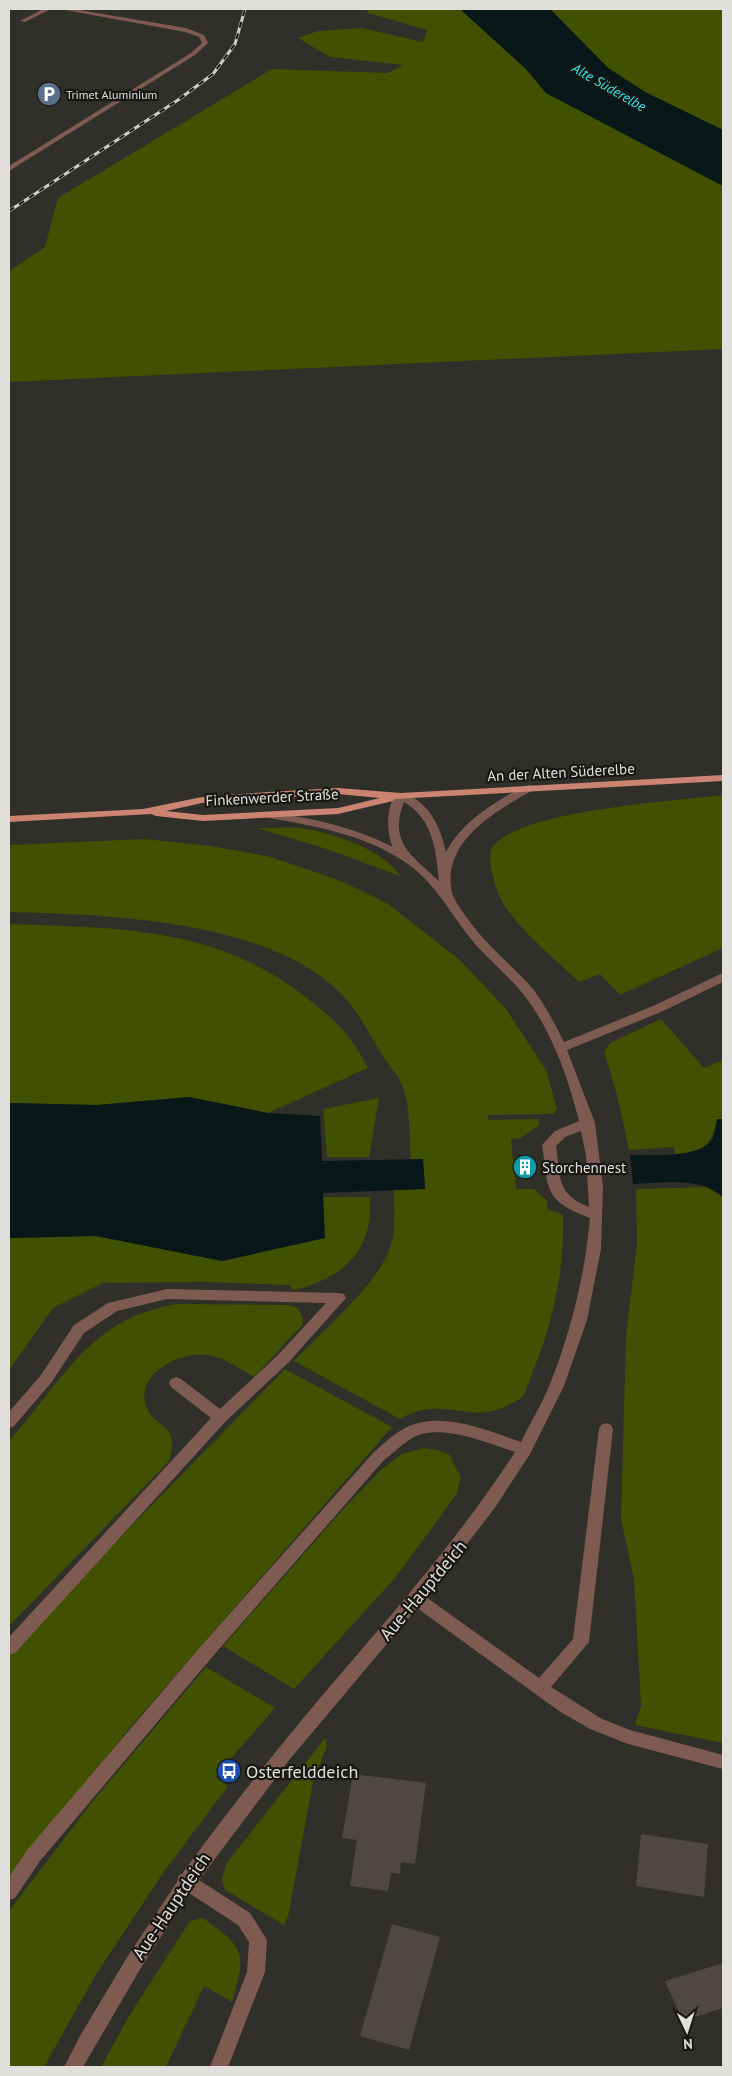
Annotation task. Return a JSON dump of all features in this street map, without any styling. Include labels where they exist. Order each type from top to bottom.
[{"type":"main road","name":"An der Alten Süderelbe","points":[[401,796],[723,778]]},
{"type":"main road","name":"Finkenwerder Straße","points":[[9,819],[143,812],[202,800],[338,791],[401,796]]},
{"type":"main road","name":"Finkenwerder Straße","points":[[143,812],[203,818],[338,811],[401,796]]},
{"type":"street","points":[[23,21],[48,9]]},
{"type":"street","points":[[9,169],[185,59],[205,43],[202,36],[186,30],[63,9]]},
{"type":"street","points":[[445,874],[448,857],[462,834],[490,811],[530,788]]},
{"type":"street","points":[[405,858],[399,849],[393,824],[394,812],[401,796],[416,805],[430,819],[445,874],[446,894]]},
{"type":"street","points":[[269,815],[353,832],[379,842],[405,858],[446,894],[478,941],[534,1000],[561,1048],[657,1009],[723,977]]},
{"type":"street","name":"Aue-Hauptdeich","points":[[73,2067],[130,1967],[185,1881],[284,1754],[417,1599],[496,1497],[525,1450],[566,1364],[577,1331],[594,1250],[596,1184],[588,1123],[561,1048]]},
{"type":"street","points":[[588,1123],[560,1134],[549,1145],[556,1191],[573,1206],[596,1215]]},
{"type":"street","points":[[9,1422],[46,1379],[79,1329],[113,1307],[167,1294],[339,1298],[283,1359],[221,1418],[9,1648]]},
{"type":"street","points":[[176,1382],[221,1418]]},
{"type":"street","points":[[9,1892],[34,1855],[194,1666],[379,1456],[412,1432],[422,1428],[445,1428],[490,1438],[525,1450]]},
{"type":"street","points":[[540,1688],[582,1642],[606,1429]]},
{"type":"street","points":[[417,1599],[540,1688],[596,1724],[628,1737],[723,1762]]},
{"type":"street","points":[[185,1881],[244,1919],[258,1940],[256,1972],[219,2067]]},
{"type":"green space","points":[[367,9],[460,9],[525,68],[546,93],[723,186],[723,349],[9,382],[9,271],[45,247],[58,198],[272,69],[388,73],[403,65],[330,57],[298,38],[318,31],[361,28],[423,42],[427,30],[368,13]]},
{"type":"green space","points":[[550,9],[723,9],[723,130],[645,92],[608,68]]},
{"type":"green space","points":[[723,795],[723,948],[620,995],[600,974],[579,982],[528,934],[500,898],[493,875],[490,853],[492,848],[507,835],[532,825],[564,816],[636,804]]},
{"type":"green space","points":[[257,828],[300,828],[341,838],[355,843],[382,858],[400,876],[330,850]]},
{"type":"green space","points":[[144,839],[211,846],[271,857],[341,881],[388,904],[460,960],[506,1009],[546,1070],[557,1109],[553,1114],[488,1115],[488,1120],[538,1119],[539,1125],[521,1138],[511,1139],[516,1189],[534,1189],[547,1201],[548,1209],[563,1215],[560,1275],[552,1315],[540,1353],[523,1396],[512,1404],[487,1412],[426,1409],[414,1412],[400,1419],[294,1361],[348,1308],[383,1263],[390,1248],[393,1234],[394,1190],[425,1189],[423,1159],[411,1160],[405,1093],[397,1076],[346,999],[315,972],[277,952],[234,937],[188,927],[94,916],[9,912],[9,845]]},
{"type":"green space","points":[[9,924],[89,927],[165,935],[202,944],[238,957],[273,974],[326,1014],[349,1037],[368,1068],[268,1113],[189,1097],[97,1105],[9,1103]]},
{"type":"green space","points":[[661,1019],[704,1068],[723,1060],[723,1119],[717,1119],[712,1136],[705,1146],[685,1153],[675,1154],[674,1147],[629,1150],[617,1095],[604,1052],[610,1043]]},
{"type":"green space","points":[[379,1098],[369,1157],[327,1157],[323,1109]]},
{"type":"green space","points":[[707,1187],[723,1197],[723,1743],[635,1725],[641,1706],[634,1579],[621,1519],[626,1336],[637,1244],[636,1189]]},
{"type":"green space","points":[[323,1197],[370,1197],[370,1216],[367,1232],[361,1247],[340,1270],[327,1278],[293,1290],[289,1285],[203,1282],[103,1283],[53,1308],[9,1370],[9,1238],[96,1236],[222,1261],[325,1238]]},
{"type":"green space","points":[[177,1304],[288,1305],[297,1308],[302,1315],[303,1324],[254,1377],[227,1361],[209,1355],[187,1356],[175,1360],[155,1373],[148,1381],[145,1403],[149,1412],[169,1432],[172,1439],[169,1461],[9,1626],[9,1441],[80,1355],[99,1338],[121,1323],[147,1311]]},
{"type":"green space","points":[[285,1369],[392,1427],[133,1724],[9,1880],[9,1651]]},
{"type":"green space","points":[[423,1448],[437,1450],[450,1455],[461,1478],[456,1495],[395,1578],[294,1689],[223,1646],[345,1507],[382,1469],[402,1454]]},
{"type":"green space","points":[[206,1667],[275,1708],[215,1777],[228,1786],[163,1873],[95,1976],[44,2067],[9,2067],[9,1911],[93,1801]]},
{"type":"green space","points":[[325,1738],[327,1746],[313,1782],[288,1917],[284,1925],[225,1890],[222,1880],[226,1864]]},
{"type":"green space","points":[[203,1918],[228,1937],[239,1953],[239,1972],[232,2002],[204,1986],[166,2067],[101,2067],[129,2016],[190,1921]]},
{"type":"water","name":"Alte Süderelbe","points":[[460,9],[550,9],[608,68],[645,92],[723,130],[723,186],[546,93],[525,68]]},
{"type":"water","points":[[189,1097],[268,1113],[320,1116],[322,1161],[423,1159],[425,1189],[323,1193],[325,1238],[222,1261],[96,1236],[9,1238],[9,1103],[97,1105]]},
{"type":"water","points":[[717,1119],[723,1119],[723,1197],[713,1190],[692,1183],[633,1184],[630,1155],[662,1155],[698,1150],[707,1145],[713,1138]]},
{"type":"building","points":[[353,1774],[426,1783],[415,1864],[401,1862],[400,1874],[391,1873],[388,1891],[350,1886],[357,1840],[342,1838]]},
{"type":"building","points":[[641,1834],[708,1844],[704,1897],[636,1886]]},
{"type":"building","points":[[392,1924],[440,1937],[409,2050],[360,2036]]},
{"type":"building","points":[[723,1963],[723,2008],[683,2021],[665,1981]]},
{"type":"railway","points":[[9,211],[178,100],[213,74],[235,44],[245,9]]},
{"type":"place","name":"Trimet Aluminium","points":[[49,94]]},
{"type":"place","name":"Storchennest","points":[[525,1167]]},
{"type":"place","name":"Osterfelddeich","points":[[229,1771]]}]
